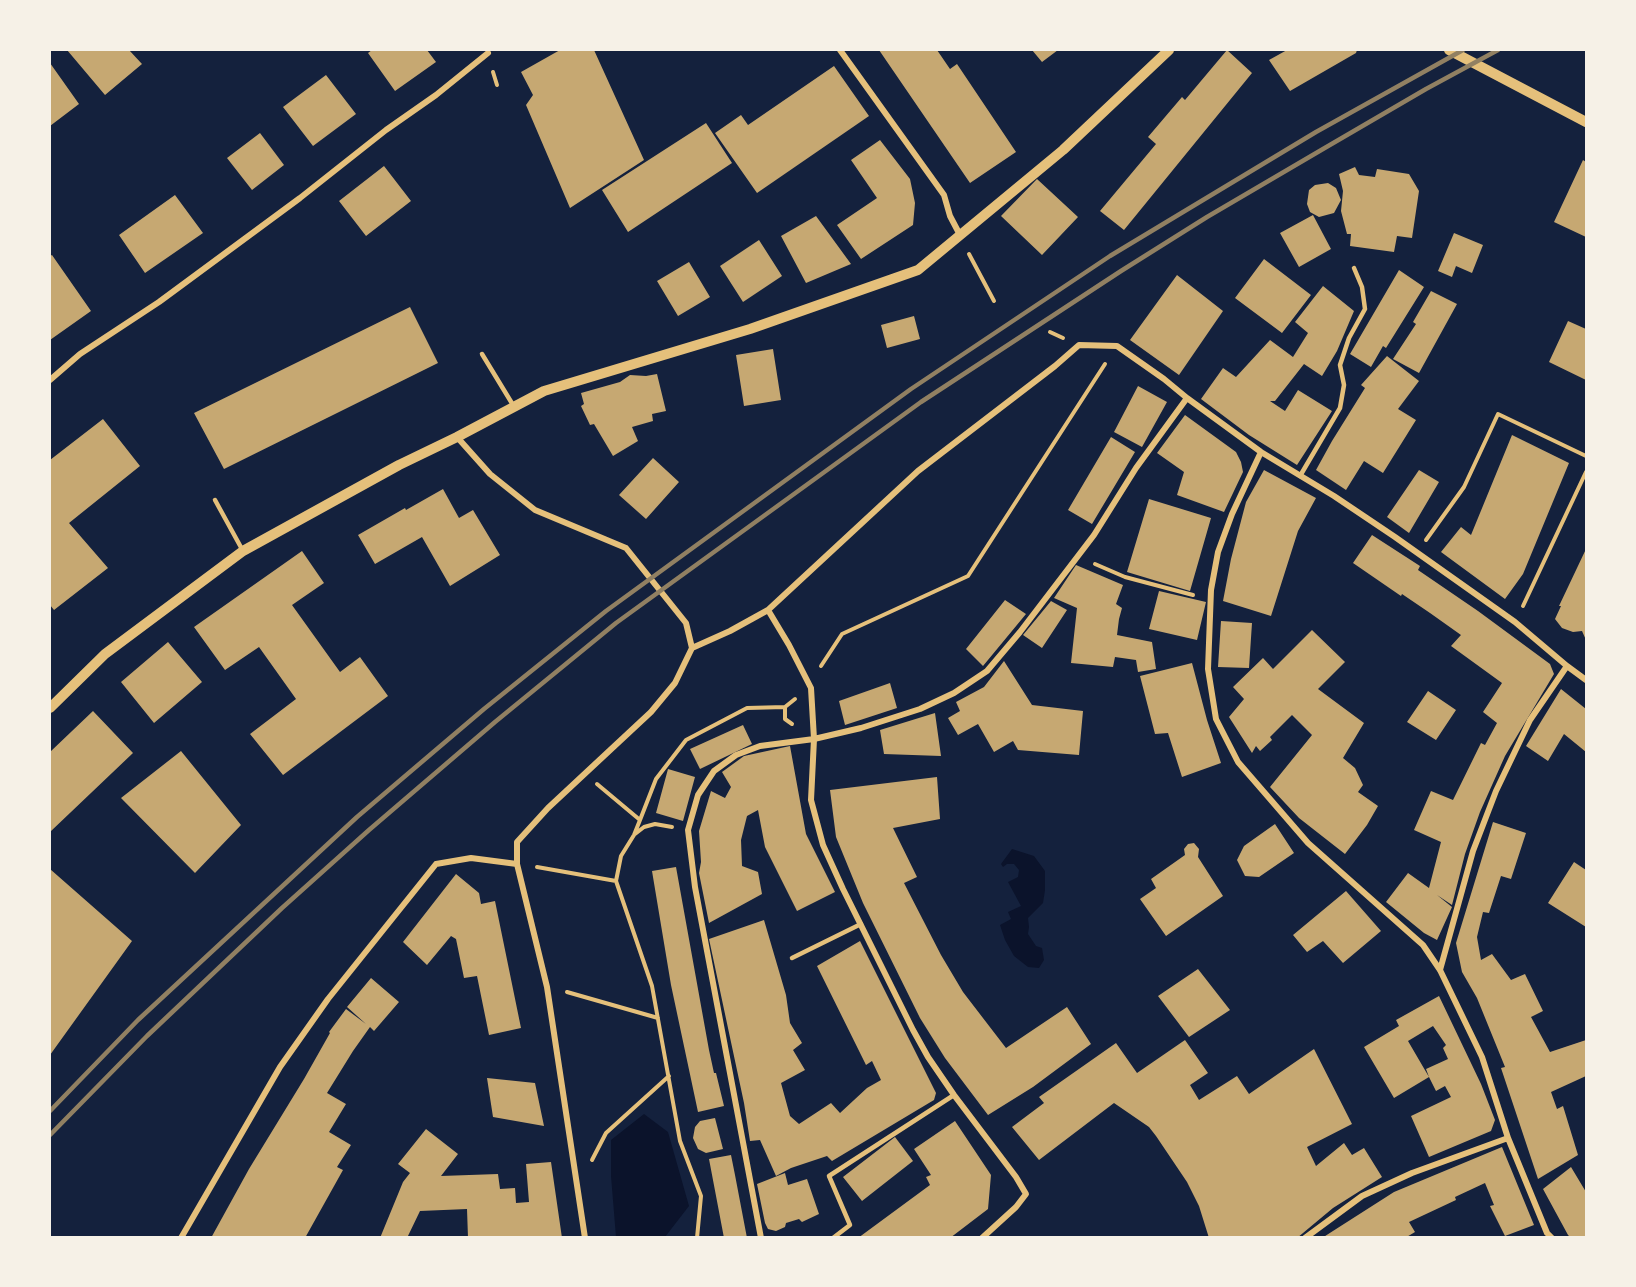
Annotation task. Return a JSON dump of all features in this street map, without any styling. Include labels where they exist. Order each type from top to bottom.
[{"type":"street","points":[[840,50],[944,195],[950,216],[960,235]]},
{"type":"street","points":[[50,708],[105,654],[243,551],[399,465],[458,437],[544,391],[750,329],[918,270],[1064,150],[1169,50]]},
{"type":"street","points":[[1449,50],[1587,122]]},
{"type":"street","points":[[50,380],[80,354],[159,302],[300,198],[488,53]]},
{"type":"street","points":[[692,648],[768,610],[918,471],[1079,345],[1117,346],[1261,452],[1334,496],[1515,622],[1587,680]]},
{"type":"street","points":[[761,1238],[697,898],[688,830],[698,795],[714,771],[736,755],[760,746],[814,739],[861,728],[920,709],[954,693],[987,671],[1020,632],[1094,535],[1136,468],[1187,398]]},
{"type":"street","points":[[458,437],[490,474],[536,510],[626,548],[686,623],[692,648],[675,683],[651,712],[548,808],[517,842],[517,864],[547,987],[585,1238]]},
{"type":"street","points":[[1261,452],[1232,514],[1218,552],[1211,600],[1208,669],[1216,719],[1238,762],[1308,843],[1423,945],[1440,970],[1482,1057],[1508,1138],[1547,1233],[1552,1238]]},
{"type":"street","points":[[768,610],[811,688],[814,739],[811,800],[823,845],[928,1057],[1026,1194],[1016,1207],[982,1238]]},
{"type":"street","points":[[1440,970],[1473,851],[1496,791],[1530,720],[1567,666]]},
{"type":"street","points":[[181,1238],[280,1067],[328,999],[436,864],[471,858],[517,864]]},
{"type":"street","points":[[1305,1238],[1362,1196],[1412,1173],[1508,1138]]},
{"type":"lane","points":[[1300,476],[1340,408],[1344,385],[1340,365],[1349,338],[1365,309],[1362,287],[1354,268]]},
{"type":"lane","points":[[482,354],[514,407]]},
{"type":"lane","points":[[215,500],[243,551]]},
{"type":"lane","points":[[792,958],[861,924]]},
{"type":"lane","points":[[833,1238],[850,1225],[829,1176],[954,1095]]},
{"type":"path","points":[[960,235],[994,301]]},
{"type":"path","points":[[697,1238],[701,1196],[680,1141],[652,986],[616,881],[621,856],[634,835],[656,779],[686,740],[747,708],[784,707],[811,688],[823,660],[842,634],[968,576],[1117,346]]},
{"type":"path","points":[[1417,553],[1464,488],[1498,414],[1587,456]]},
{"type":"path","points":[[1515,622],[1587,472]]},
{"type":"path","points":[[1077,556],[1125,577],[1211,600]]},
{"type":"path","points":[[586,774],[640,820]]},
{"type":"path","points":[[634,835],[644,826],[655,824]]},
{"type":"path","points":[[517,864],[616,881]]},
{"type":"path","points":[[547,987],[658,1018]]},
{"type":"path","points":[[578,1188],[606,1133],[669,1076]]},
{"type":"water","points":[[1012,849],[1034,856],[1045,871],[1043,903],[1028,918],[1028,934],[1036,946],[1042,948],[1044,960],[1039,968],[1028,967],[1014,956],[1000,925],[1011,919],[1008,912],[1021,906],[1008,882],[1018,877],[1019,870],[1014,864],[1007,864],[1003,867],[1001,864]]},
{"type":"water","points":[[644,1114],[668,1132],[689,1206],[665,1237],[616,1237],[611,1176],[611,1140]]},
{"type":"building","points":[[67,50],[129,50],[142,64],[105,95]]},
{"type":"building","points":[[372,50],[427,50],[436,62],[395,91],[368,53]]},
{"type":"building","points":[[560,50],[594,50],[644,160],[570,208],[526,105],[533,95],[521,72]]},
{"type":"building","points":[[879,50],[937,50],[950,69],[957,64],[1016,152],[970,183]]},
{"type":"building","points":[[1032,50],[1058,50],[1042,62]]},
{"type":"building","points":[[1227,50],[1252,73],[1124,230],[1100,211],[1156,144],[1148,137],[1182,97],[1185,100]]},
{"type":"building","points":[[1287,50],[1357,50],[1356,53],[1290,91],[1269,60]]},
{"type":"building","points":[[50,63],[79,104],[50,126]]},
{"type":"building","points":[[834,66],[869,116],[757,193],[715,133],[741,115],[748,125]]},
{"type":"building","points":[[326,75],[356,114],[313,146],[283,107]]},
{"type":"building","points":[[706,123],[732,163],[628,232],[602,190]]},
{"type":"building","points":[[260,133],[284,165],[252,190],[227,158]]},
{"type":"building","points":[[880,140],[910,179],[915,203],[913,225],[861,259],[837,225],[877,198],[851,160]]},
{"type":"building","points":[[1583,160],[1586,162],[1586,237],[1554,222]]},
{"type":"building","points":[[384,166],[411,201],[366,236],[339,201]]},
{"type":"building","points":[[1355,167],[1359,175],[1375,177],[1377,169],[1409,174],[1419,191],[1412,238],[1397,236],[1394,252],[1350,246],[1351,234],[1347,234],[1341,211],[1343,191],[1339,174]]},
{"type":"building","points":[[1037,179],[1078,217],[1042,255],[1001,216]]},
{"type":"building","points":[[1328,183],[1336,188],[1341,200],[1334,213],[1319,217],[1310,212],[1307,204],[1309,190],[1315,185]]},
{"type":"building","points":[[175,195],[203,233],[145,273],[119,235]]},
{"type":"building","points":[[1313,215],[1331,249],[1299,267],[1280,233]]},
{"type":"building","points":[[816,216],[851,264],[806,283],[781,236]]},
{"type":"building","points":[[1454,233],[1483,245],[1472,273],[1456,266],[1452,277],[1438,271]]},
{"type":"building","points":[[759,240],[782,276],[743,302],[720,266]]},
{"type":"building","points":[[52,255],[91,311],[50,340],[50,256]]},
{"type":"building","points":[[1264,259],[1311,295],[1282,333],[1235,298]]},
{"type":"building","points":[[689,262],[710,297],[678,316],[657,281]]},
{"type":"building","points":[[1399,270],[1424,287],[1386,348],[1383,346],[1371,367],[1350,354]]},
{"type":"building","points":[[1177,275],[1223,311],[1179,375],[1130,340]]},
{"type":"building","points":[[1323,286],[1354,311],[1337,351],[1322,376],[1304,364],[1275,401],[1270,401],[1285,411],[1298,390],[1332,411],[1297,465],[1249,435],[1201,399],[1223,368],[1236,377],[1270,340],[1293,357],[1308,333],[1295,322]]},
{"type":"building","points":[[1431,291],[1457,304],[1419,373],[1393,359],[1416,324],[1413,322]]},
{"type":"building","points":[[410,307],[438,363],[224,469],[194,413]]},
{"type":"building","points":[[914,316],[920,339],[887,348],[881,325]]},
{"type":"building","points":[[1568,321],[1586,329],[1586,380],[1549,362]]},
{"type":"building","points":[[773,349],[781,400],[744,406],[736,355]]},
{"type":"building","points":[[1387,356],[1419,381],[1398,409],[1416,420],[1383,473],[1364,461],[1346,490],[1316,470],[1365,388],[1361,385]]},
{"type":"building","points":[[657,374],[666,411],[652,414],[653,421],[632,427],[638,441],[613,456],[594,424],[590,425],[581,406],[584,404],[581,393],[620,382],[630,375]]},
{"type":"building","points":[[1138,386],[1167,402],[1142,447],[1114,432]]},
{"type":"building","points":[[1185,415],[1236,452],[1241,462],[1243,472],[1224,512],[1177,495],[1184,472],[1157,453]]},
{"type":"building","points":[[103,419],[140,466],[69,523],[108,568],[54,610],[50,605],[50,460]]},
{"type":"building","points":[[1512,435],[1569,463],[1523,574],[1505,599],[1441,552],[1461,527],[1471,535]]},
{"type":"building","points":[[1111,437],[1135,452],[1092,524],[1068,510]]},
{"type":"building","points":[[653,458],[679,482],[646,519],[619,495]]},
{"type":"building","points":[[1264,470],[1316,498],[1298,531],[1271,616],[1223,601],[1246,502]]},
{"type":"building","points":[[1419,470],[1439,482],[1409,533],[1387,517]]},
{"type":"building","points":[[443,489],[459,518],[473,510],[500,555],[450,586],[422,537],[375,564],[358,535]]},
{"type":"building","points":[[1149,499],[1211,518],[1190,591],[1127,572]]},
{"type":"building","points":[[1372,535],[1420,566],[1418,570],[1550,664],[1554,674],[1505,756],[1480,812],[1465,854],[1452,905],[1437,895],[1452,907],[1437,940],[1424,933],[1386,902],[1408,873],[1429,888],[1441,842],[1414,830],[1431,791],[1453,800],[1481,743],[1485,745],[1497,723],[1483,712],[1502,683],[1451,646],[1461,635],[1353,563]]},
{"type":"building","points":[[1586,549],[1586,640],[1582,631],[1573,632],[1562,628],[1555,619]]},
{"type":"building","points":[[302,551],[324,583],[292,605],[340,672],[360,657],[388,696],[283,775],[250,734],[296,699],[259,647],[225,670],[194,627]]},
{"type":"building","points":[[1076,565],[1123,585],[1116,604],[1122,608],[1117,635],[1152,642],[1156,669],[1138,672],[1136,660],[1115,657],[1113,667],[1071,663],[1077,608],[1054,598]]},
{"type":"building","points":[[1159,591],[1206,602],[1197,640],[1149,629]]},
{"type":"building","points":[[1005,600],[1026,614],[983,666],[966,649]]},
{"type":"building","points":[[1051,601],[1067,610],[1042,648],[1023,635]]},
{"type":"building","points":[[1221,621],[1252,623],[1249,668],[1218,667]]},
{"type":"building","points":[[1312,630],[1345,662],[1318,689],[1364,723],[1343,758],[1355,768],[1363,785],[1358,792],[1378,806],[1345,854],[1299,818],[1270,787],[1312,735],[1292,715],[1270,737],[1272,740],[1260,751],[1256,746],[1252,753],[1229,717],[1244,699],[1233,687],[1263,658],[1273,669]]},
{"type":"building","points":[[168,642],[202,682],[154,723],[121,682]]},
{"type":"building","points":[[1004,661],[1032,705],[1083,711],[1079,755],[1018,750],[1013,741],[994,752],[978,724],[958,735],[948,718],[960,711],[956,702],[984,687]]},
{"type":"building","points":[[1192,663],[1221,763],[1182,777],[1168,733],[1155,734],[1140,676]]},
{"type":"building","points":[[890,683],[897,708],[845,725],[839,701]]},
{"type":"building","points":[[1561,689],[1586,709],[1586,752],[1564,734],[1548,761],[1526,746]]},
{"type":"building","points":[[1428,691],[1456,710],[1436,740],[1407,722]]},
{"type":"building","points":[[93,711],[133,753],[50,832],[50,752]]},
{"type":"building","points":[[935,713],[941,756],[884,754],[880,730]]},
{"type":"building","points":[[743,725],[752,744],[700,769],[690,749]]},
{"type":"building","points":[[790,746],[806,834],[835,892],[797,911],[765,847],[758,810],[747,816],[741,840],[742,866],[758,872],[762,894],[709,923],[699,873],[701,862],[699,831],[711,791],[725,798],[731,787],[722,772],[744,756]]},
{"type":"building","points":[[181,751],[241,825],[195,873],[121,798]]},
{"type":"building","points":[[668,769],[695,777],[683,821],[656,813]]},
{"type":"building","points":[[937,777],[940,819],[893,828],[917,877],[904,883],[941,955],[963,992],[1006,1048],[1067,1007],[1091,1044],[1033,1087],[988,1115],[945,1058],[920,1018],[863,903],[836,837],[830,790]]},
{"type":"building","points":[[1493,822],[1526,833],[1511,879],[1501,876],[1489,913],[1483,912],[1477,937],[1481,960],[1492,954],[1511,980],[1525,974],[1543,1011],[1531,1017],[1550,1052],[1586,1040],[1586,1076],[1551,1092],[1557,1109],[1563,1106],[1578,1155],[1538,1179],[1501,1068],[1505,1067],[1477,998],[1462,972],[1456,943]]},
{"type":"building","points":[[1275,824],[1294,853],[1259,877],[1245,876],[1237,860],[1244,846]]},
{"type":"building","points":[[1194,843],[1199,849],[1198,857],[1223,896],[1166,936],[1140,899],[1156,888],[1151,879],[1185,855],[1184,849],[1188,844]]},
{"type":"building","points":[[1574,862],[1586,870],[1586,927],[1548,903]]},
{"type":"building","points":[[676,867],[709,1050],[724,1106],[698,1112],[671,985],[652,871]]},
{"type":"building","points":[[50,869],[132,941],[50,1055]]},
{"type":"building","points":[[456,874],[479,893],[481,904],[495,901],[521,1028],[489,1035],[477,976],[464,978],[456,939],[451,936],[427,965],[403,942]]},
{"type":"building","points":[[1346,891],[1381,931],[1343,963],[1323,941],[1307,952],[1293,935]]},
{"type":"building","points":[[764,920],[786,995],[790,1023],[802,1043],[793,1050],[805,1070],[781,1083],[790,1116],[799,1124],[831,1103],[840,1113],[867,1088],[881,1080],[872,1061],[866,1065],[817,966],[860,941],[936,1093],[934,1100],[832,1161],[827,1156],[791,1168],[776,1176],[760,1140],[750,1141],[709,939]]},
{"type":"building","points":[[1198,969],[1230,1010],[1189,1037],[1158,996]]},
{"type":"building","points":[[371,978],[399,1002],[374,1031],[370,1027],[327,1093],[346,1104],[329,1132],[351,1145],[337,1167],[343,1170],[305,1238],[211,1238],[329,1032],[346,1009],[366,1024],[347,1007]]},
{"type":"building","points":[[1439,996],[1481,1084],[1495,1120],[1491,1131],[1429,1157],[1411,1116],[1451,1097],[1445,1086],[1436,1091],[1429,1077],[1394,1098],[1364,1047],[1399,1026],[1396,1020]],"holes":[[[1433,1026],[1446,1045],[1443,1048],[1448,1059],[1426,1069],[1429,1077],[1408,1041]]]},
{"type":"building","points":[[1185,1040],[1208,1073],[1190,1085],[1199,1100],[1237,1076],[1249,1094],[1314,1049],[1352,1124],[1307,1147],[1316,1166],[1344,1143],[1352,1155],[1364,1148],[1382,1177],[1333,1208],[1297,1238],[1209,1238],[1199,1206],[1187,1182],[1156,1136],[1149,1127],[1114,1103],[1039,1160],[1012,1127],[1044,1103],[1039,1097],[1116,1043],[1137,1073]]},
{"type":"building","points":[[487,1078],[535,1083],[544,1126],[493,1117]]},
{"type":"building","points":[[715,1118],[723,1149],[706,1153],[698,1149],[693,1138],[695,1127],[700,1121]]},
{"type":"building","points":[[955,1121],[991,1175],[988,1209],[950,1238],[858,1238],[930,1185],[926,1177],[931,1175],[914,1149]]},
{"type":"building","points":[[426,1129],[458,1154],[441,1176],[498,1174],[500,1189],[515,1188],[516,1203],[529,1202],[526,1164],[551,1162],[562,1238],[468,1238],[467,1209],[420,1211],[407,1238],[380,1238],[403,1182],[410,1173],[398,1164]]},
{"type":"building","points":[[895,1137],[913,1161],[862,1201],[843,1177]]},
{"type":"building","points":[[1502,1147],[1534,1225],[1505,1236],[1490,1206],[1494,1205],[1485,1183],[1455,1197],[1456,1200],[1409,1222],[1415,1232],[1405,1238],[1322,1238],[1394,1192]]},
{"type":"building","points":[[731,1155],[747,1238],[724,1238],[709,1159]]},
{"type":"building","points":[[1571,1167],[1586,1192],[1586,1238],[1571,1238],[1568,1235],[1543,1189]]},
{"type":"building","points":[[785,1173],[788,1185],[807,1179],[819,1214],[802,1222],[799,1219],[786,1223],[785,1227],[776,1231],[768,1229],[765,1223],[757,1184]]},
{"type":"railway","points":[[50,1111],[138,1020],[357,817],[484,709],[606,611],[911,389],[1110,256],[1316,132],[1463,50]]},
{"type":"railway","points":[[50,1135],[147,1036],[282,908],[495,722],[616,623],[921,402],[1121,271],[1207,217],[1426,89],[1498,50]]}]
